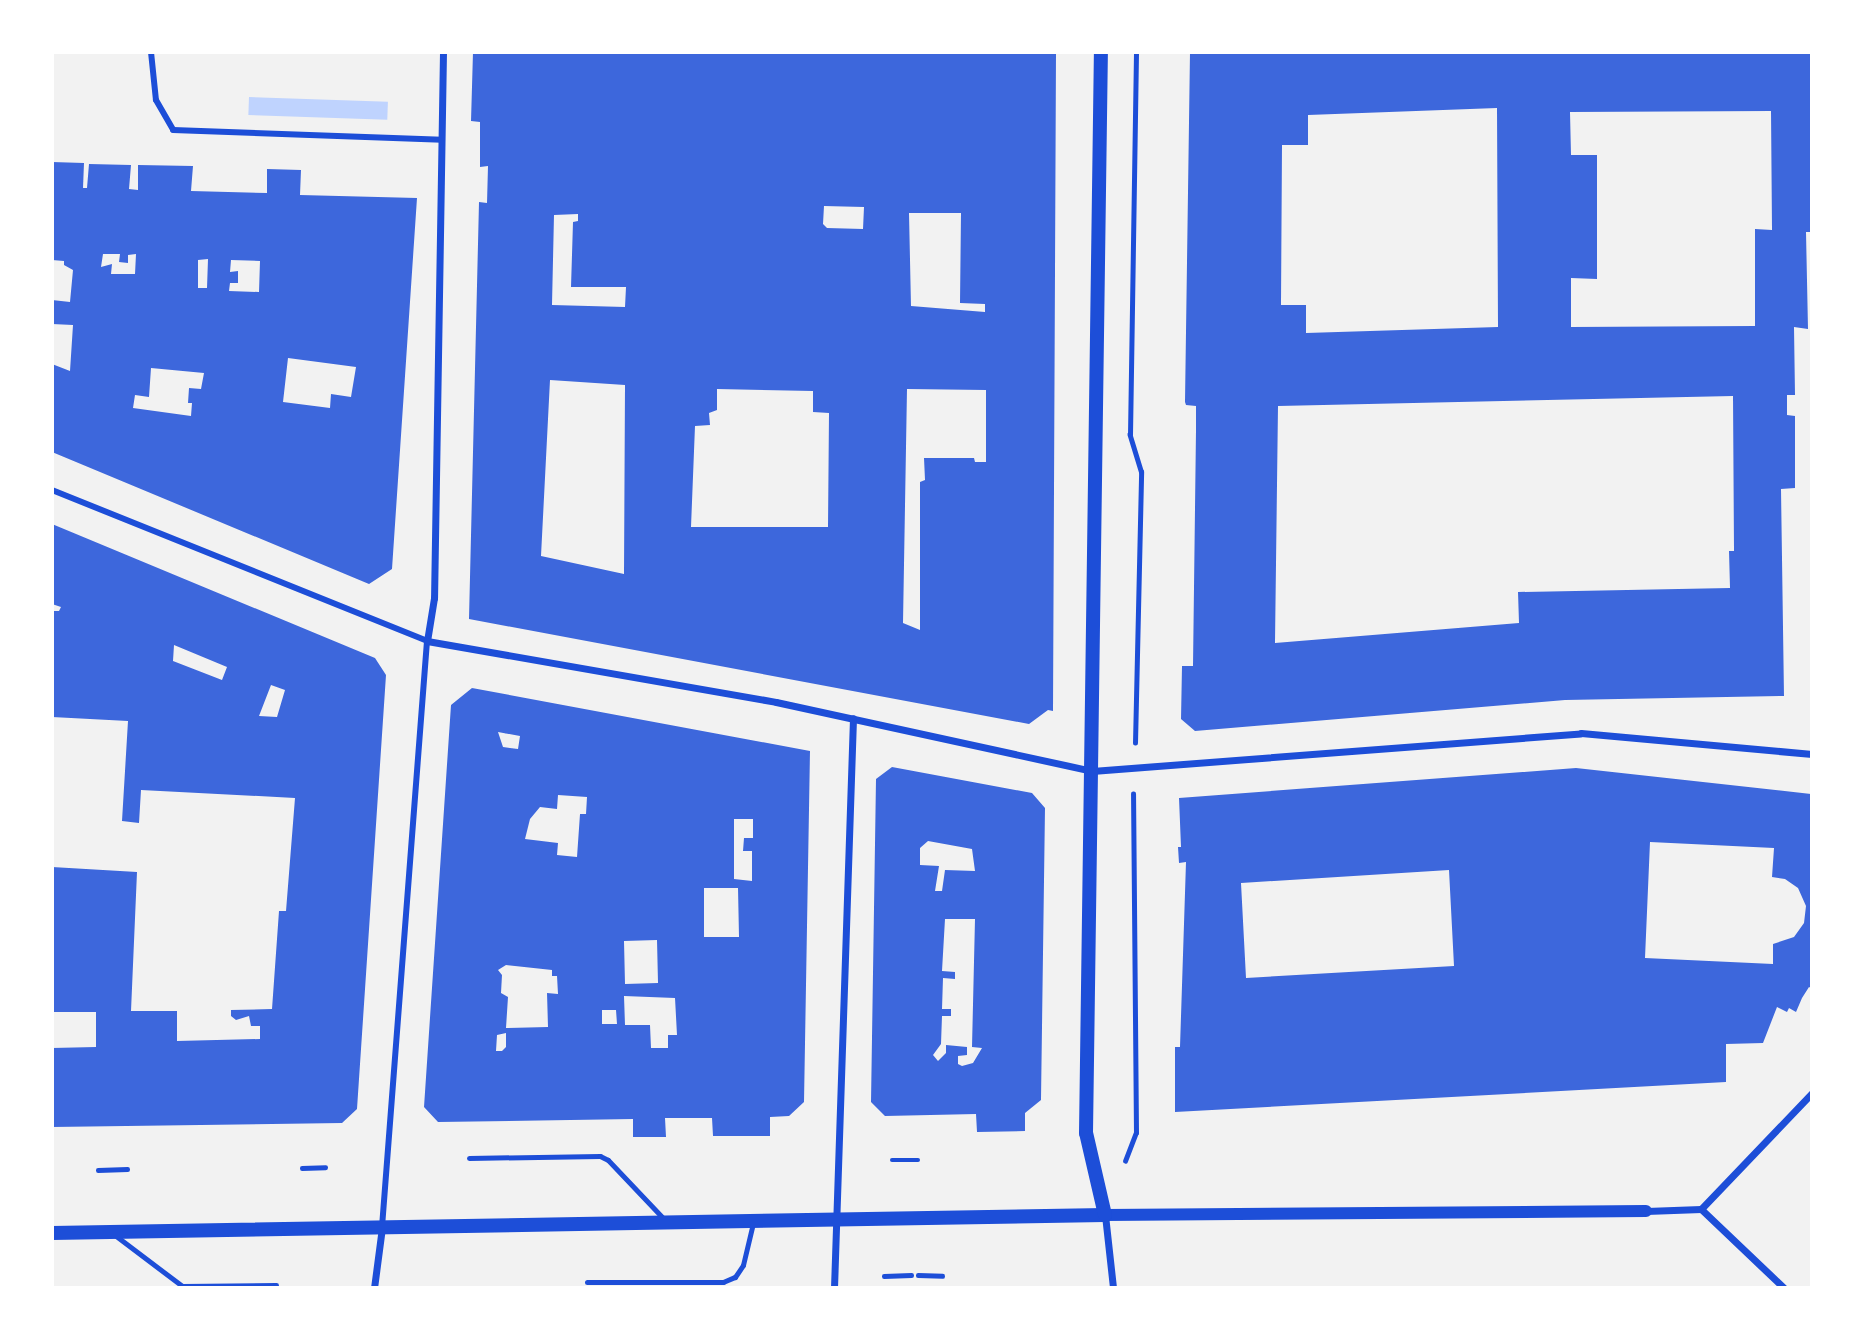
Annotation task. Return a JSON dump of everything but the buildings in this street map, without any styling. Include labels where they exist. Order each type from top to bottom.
[{"type":"main road","points":[[52,1233],[667,1222],[836,1222],[1105,1215],[1086,1133],[1101,52]]},
{"type":"street","points":[[151,52],[156,100],[173,130],[442,140]]},
{"type":"street","points":[[374,1287],[382,1227],[427,641],[434,598],[443,52]]},
{"type":"street","points":[[52,490],[427,641],[853,718],[1092,771],[1581,733],[1811,754]]},
{"type":"street","points":[[834,1287],[853,718]]},
{"type":"street","points":[[1113,1287],[1105,1215],[1701,1209],[1811,1093]]},
{"type":"street","points":[[1701,1209],[1784,1287]]},
{"type":"lane","points":[[469,1157],[600,1156],[608,1160],[667,1222]]},
{"type":"lane","points":[[587,1282],[723,1282],[735,1277],[743,1265],[753,1223]]},
{"type":"lane","points":[[111,1232],[183,1286],[276,1285]]},
{"type":"path","points":[[1136,52],[1130,435],[1141,472],[1136,733]]},
{"type":"path","points":[[1105,1215],[1136,1133],[1132,813],[1135,769]]},
{"type":"path","points":[[892,1160],[918,1160]]},
{"type":"path","points":[[302,1168],[325,1167]]},
{"type":"path","points":[[98,1170],[127,1170]]},
{"type":"path","points":[[884,1276],[911,1275]]},
{"type":"path","points":[[918,1275],[942,1276]]},
{"type":"water","points":[[249,97],[388,102],[387,120],[248,115]]}]
